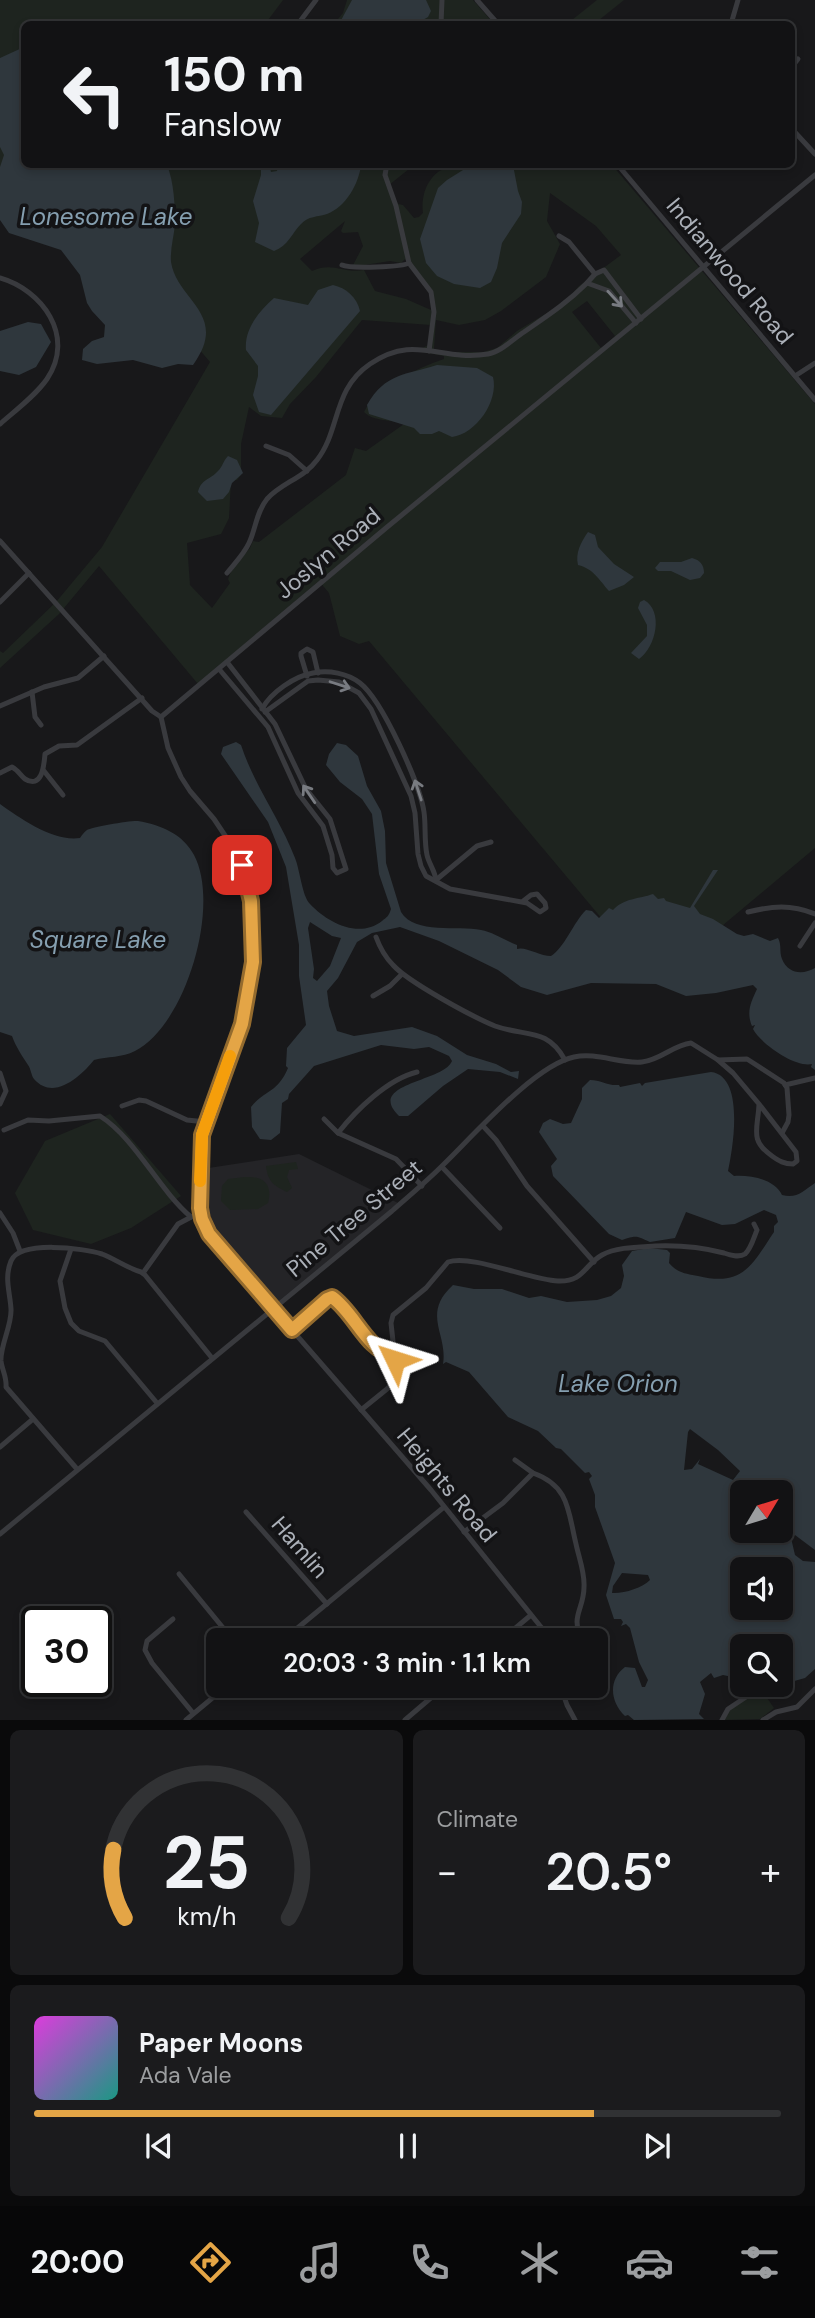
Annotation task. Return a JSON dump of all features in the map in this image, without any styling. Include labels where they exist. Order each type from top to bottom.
[{"type":"street","points":[[300,21],[316,0]]},
{"type":"street","points":[[442,0],[442,21]]},
{"type":"street","points":[[477,0],[495,21]]},
{"type":"street","points":[[732,21],[737,0]]},
{"type":"street","points":[[795,63],[798,59]]},
{"type":"street","points":[[795,132],[815,154]]},
{"type":"street","points":[[386,168],[385,175],[396,206],[409,263],[431,292],[434,312],[429,351]]},
{"type":"street","name":"Indianwood Road","points":[[620,168],[815,400]]},
{"type":"street","name":"Joslyn Road","points":[[161,717],[815,175]]},
{"type":"street","points":[[559,236],[569,242],[594,274]]},
{"type":"street","points":[[342,265],[355,269],[404,266],[409,263]]},
{"type":"street","points":[[227,573],[245,551],[265,501],[307,471],[317,460],[324,449],[343,395],[354,377],[369,365],[397,350],[411,348],[459,355],[492,353],[567,303],[594,274],[604,270],[638,321]]},
{"type":"street","points":[[0,278],[22,286],[37,300],[52,318],[58,341],[54,363],[46,380],[0,424]]},
{"type":"street","points":[[587,283],[609,291],[638,321]]},
{"type":"street","points":[[795,376],[815,363]]},
{"type":"street","points":[[266,446],[289,455],[307,471]]},
{"type":"street","points":[[0,541],[161,717],[168,748],[181,777],[238,855],[249,890],[253,962],[246,1009],[206,1122],[201,1145],[201,1216],[191,1217],[173,1229],[143,1273]]},
{"type":"street","points":[[0,602],[29,573]]},
{"type":"street","points":[[308,681],[301,656],[307,649],[313,652],[318,680]]},
{"type":"street","points":[[0,706],[32,692],[78,678],[104,656]]},
{"type":"street","points":[[219,669],[268,727],[298,793],[323,827],[332,855],[333,868],[337,873],[342,872],[345,869],[330,820],[310,797],[275,724],[227,662]]},
{"type":"street","points":[[265,709],[265,703],[285,686],[306,674],[331,672],[354,679],[374,699],[420,793],[424,811],[426,852],[436,880]]},
{"type":"street","points":[[258,714],[308,681],[339,682],[350,687],[371,709],[411,796],[421,866],[426,876],[450,889],[522,902]]},
{"type":"street","points":[[32,692],[35,717],[41,725]]},
{"type":"street","points":[[0,774],[12,767],[25,779],[35,780],[44,771],[45,754],[51,749],[77,745],[142,698]]},
{"type":"street","points":[[44,771],[63,795]]},
{"type":"street","points":[[436,880],[477,846],[491,842]]},
{"type":"street","points":[[332,855],[340,853]]},
{"type":"street","points":[[748,912],[782,905],[815,914]]},
{"type":"street","points":[[800,946],[815,923]]},
{"type":"street","points":[[376,937],[388,960],[402,974],[487,1022],[546,1038],[559,1049],[565,1060],[593,1055],[643,1062],[654,1060],[674,1048],[691,1043],[733,1073],[759,1104],[796,1152],[797,1161],[793,1164],[780,1162],[758,1144],[756,1131],[759,1104]]},
{"type":"street","points":[[373,996],[390,986],[402,974]]},
{"type":"street","points":[[718,1060],[747,1059],[778,1077],[785,1085],[789,1115],[782,1133]]},
{"type":"street","name":"Pine Tree Street","points":[[0,1534],[422,1186],[530,1082],[565,1060]]},
{"type":"street","points":[[338,1133],[348,1121],[397,1079],[417,1072]]},
{"type":"street","points":[[0,1073],[6,1091],[0,1104]]},
{"type":"street","points":[[785,1085],[815,1078]]},
{"type":"street","points":[[122,1106],[139,1100],[146,1101],[180,1117],[206,1122]]},
{"type":"street","points":[[1,1131],[28,1120],[49,1121],[100,1116],[133,1149],[178,1206],[191,1217]]},
{"type":"street","points":[[324,1119],[338,1133],[396,1159],[422,1186]]},
{"type":"street","points":[[483,1126],[496,1140],[527,1186],[594,1262]]},
{"type":"street","points":[[442,1167],[500,1228]]},
{"type":"street","points":[[0,1213],[13,1233],[19,1251]]},
{"type":"street","name":"Heights Road","points":[[201,1216],[209,1234],[444,1507],[541,1628]]},
{"type":"street","points":[[361,1410],[397,1378],[391,1323],[393,1315],[426,1287],[448,1262],[490,1265],[554,1281],[572,1280],[581,1276],[600,1256],[612,1251],[656,1246],[696,1247],[743,1256],[757,1230],[754,1224]]},
{"type":"street","points":[[71,1249],[60,1281],[71,1323],[79,1331],[105,1341],[157,1403]]},
{"type":"street","points":[[77,1469],[3,1386],[6,1380],[1,1361],[10,1314],[8,1270],[11,1260],[19,1251],[71,1249],[103,1255],[143,1273],[212,1358]]},
{"type":"street","points":[[292,1330],[332,1297],[384,1354],[394,1356]]},
{"type":"street","points":[[0,1447],[33,1419]]},
{"type":"street","points":[[514,1460],[553,1483],[569,1507],[584,1588],[577,1628]]},
{"type":"street","points":[[464,1532],[503,1503],[533,1473]]},
{"type":"street","points":[[298,1628],[444,1507]]},
{"type":"street","name":"Hamlin","points":[[246,1512],[327,1604]]},
{"type":"street","points":[[179,1574],[223,1628]]},
{"type":"street","points":[[515,1628],[531,1615]]},
{"type":"street","points":[[173,1619],[147,1642],[145,1650],[152,1663],[193,1713]]},
{"type":"street","points":[[763,1720],[776,1712],[797,1707],[815,1689]]},
{"type":"street","points":[[722,1720],[728,1709],[746,1697]]},
{"type":"street","points":[[186,1720],[212,1698]]},
{"type":"street","points":[[405,1720],[431,1698]]},
{"type":"street","points":[[564,1698],[575,1720]]},
{"type":"shaded area","points":[[0,0],[283,0],[267,21],[21,21],[21,168],[410,168],[389,185],[398,204],[403,205],[414,218],[423,213],[423,197],[430,181],[438,172],[450,168],[615,168],[815,404],[815,848],[655,982],[369,641],[359,644],[340,636],[329,593],[319,581],[198,684],[99,566],[59,614],[0,668],[0,651],[3,653],[56,602],[102,547],[210,362],[192,341],[31,207],[0,198]],"holes":[[[550,193],[596,226],[621,255],[579,286],[562,304],[517,331],[497,348],[483,352],[434,349],[436,320],[459,325],[485,320],[546,277],[560,244],[547,221]],[[345,221],[341,231],[358,232],[363,246],[352,267],[390,261],[401,263],[405,259],[430,295],[431,310],[406,299],[375,291],[364,270],[326,267],[312,271],[300,259]],[[587,301],[615,336],[601,348],[572,312]],[[362,320],[431,325],[428,345],[422,352],[444,356],[444,359],[398,380],[377,394],[364,412],[378,419],[404,424],[366,451],[355,448],[346,475],[259,542],[253,541],[232,569],[228,579],[230,583],[212,608],[190,585],[187,543],[221,534],[229,518],[231,481],[237,480],[241,475],[241,444],[249,407],[261,416],[282,418],[290,404],[316,377]]]},
{"type":"shaded area","points":[[347,0],[473,0],[491,21],[336,21],[343,13]]},
{"type":"shaded area","points":[[597,0],[624,0],[598,21],[571,21]]},
{"type":"shaded area","points":[[110,1114],[181,1196],[131,1228],[91,1244],[33,1230],[15,1193],[45,1141]]},
{"type":"shaded area","points":[[299,1154],[398,1203],[273,1306],[208,1229],[201,1209],[202,1169]]},
{"type":"shaded area","points":[[296,1162],[298,1169],[289,1170],[287,1177],[292,1188],[287,1192],[273,1183],[266,1166]]},
{"type":"shaded area","points":[[245,1177],[265,1182],[269,1191],[268,1203],[258,1209],[230,1210],[221,1201],[222,1186],[228,1179]]},
{"type":"shaded area","points":[[752,1697],[766,1697],[774,1708],[760,1719],[722,1720],[730,1709]]},
{"type":"water","points":[[352,0],[426,0],[431,11],[421,21],[341,21]]},
{"type":"water","name":"Lonesome Lake","points":[[21,48],[21,168],[168,168],[175,209],[171,262],[175,276],[204,320],[206,333],[203,348],[193,365],[178,364],[162,368],[133,360],[97,364],[82,360],[83,349],[92,341],[104,337],[105,325],[87,303],[80,275],[61,250],[9,233],[0,220],[0,167],[4,155],[0,147],[0,58]]},
{"type":"water","points":[[261,168],[277,171],[278,168],[360,168],[354,187],[340,206],[327,214],[304,221],[286,243],[274,251],[255,242],[259,223],[253,201]]},
{"type":"water","points":[[466,168],[514,168],[522,202],[521,214],[502,243],[491,282],[480,288],[454,284],[437,276],[426,263],[420,239],[438,188]]},
{"type":"water","points":[[333,285],[350,294],[360,311],[271,415],[259,412],[253,395],[258,366],[246,350],[247,335],[254,321],[274,298],[308,305],[318,290]]},
{"type":"water","points":[[28,322],[41,324],[51,342],[36,367],[19,375],[0,371],[0,331]]},
{"type":"water","points":[[437,365],[477,368],[493,377],[494,386],[489,406],[469,430],[452,437],[439,431],[420,434],[414,428],[369,414],[367,405],[389,381]]},
{"type":"water","points":[[228,456],[237,460],[243,473],[232,483],[223,499],[207,501],[198,492],[199,488],[218,471]]},
{"type":"water","points":[[588,532],[595,535],[598,547],[614,564],[634,577],[609,591],[592,572],[578,565],[579,548]]},
{"type":"water","points":[[692,558],[703,568],[704,573],[700,578],[690,580],[671,571],[658,571],[655,568],[660,562],[681,562]]},
{"type":"water","points":[[644,600],[650,605],[656,620],[650,646],[639,659],[631,653],[647,636],[647,625],[638,608]]},
{"type":"water","points":[[236,742],[241,745],[289,844],[307,900],[326,917],[354,929],[373,926],[387,917],[391,909],[379,874],[372,814],[362,799],[340,782],[326,765],[329,754],[337,743],[346,745],[358,756],[367,786],[381,811],[386,863],[401,912],[416,924],[486,931],[517,945],[517,949],[551,956],[561,947],[586,910],[592,911],[599,918],[609,908],[613,910],[627,901],[653,894],[658,899],[664,898],[690,908],[713,870],[718,870],[694,906],[700,914],[737,934],[753,934],[770,941],[778,938],[782,959],[788,968],[796,972],[815,968],[815,1070],[811,1067],[812,1064],[797,1062],[779,1053],[757,1035],[749,1016],[757,989],[753,985],[686,996],[656,984],[591,983],[547,995],[521,987],[498,970],[439,941],[400,927],[372,933],[357,942],[338,978],[327,991],[337,1031],[354,1036],[412,1027],[437,1036],[467,1055],[511,1072],[519,1071],[518,1079],[500,1072],[468,1069],[408,1116],[399,1116],[391,1105],[392,1096],[410,1084],[436,1074],[452,1061],[449,1056],[429,1047],[414,1049],[381,1045],[314,1066],[282,1103],[280,1133],[271,1140],[260,1139],[252,1127],[251,1107],[284,1076],[288,1068],[287,1048],[306,1025],[299,976],[299,945],[286,867],[268,822],[221,754],[223,747]],"holes":[[[310,922],[332,936],[341,938],[330,966],[317,981],[313,978],[308,928]]]},
{"type":"water","name":"Square Lake","points":[[0,804],[38,828],[70,838],[80,838],[90,829],[120,823],[138,821],[155,825],[184,841],[194,855],[201,877],[201,933],[194,962],[170,1017],[153,1037],[135,1051],[94,1060],[75,1079],[59,1087],[50,1088],[34,1079],[12,1036],[0,1032]]},
{"type":"water","name":"Lake Orion","points":[[711,1072],[722,1076],[729,1086],[734,1114],[728,1171],[734,1176],[755,1177],[768,1182],[782,1195],[787,1196],[800,1194],[815,1183],[815,1550],[795,1535],[793,1536],[793,1480],[733,1480],[730,1480],[730,1544],[792,1544],[795,1555],[803,1561],[815,1562],[815,1669],[805,1678],[793,1681],[793,1634],[730,1634],[730,1676],[723,1675],[714,1678],[711,1673],[700,1682],[705,1694],[699,1714],[704,1719],[634,1720],[628,1715],[625,1716],[616,1704],[614,1685],[625,1667],[635,1668],[642,1687],[645,1687],[648,1680],[639,1662],[630,1628],[626,1624],[621,1626],[621,1619],[614,1619],[606,1595],[615,1563],[595,1507],[595,1495],[589,1479],[592,1476],[589,1472],[585,1473],[538,1431],[508,1417],[469,1372],[446,1362],[443,1364],[444,1353],[437,1315],[444,1295],[453,1285],[474,1289],[502,1289],[529,1298],[541,1296],[567,1302],[611,1296],[621,1288],[624,1276],[622,1265],[632,1251],[649,1248],[667,1250],[670,1253],[669,1263],[675,1269],[713,1279],[736,1276],[752,1263],[774,1232],[774,1226],[778,1222],[776,1215],[764,1210],[735,1224],[722,1225],[686,1212],[675,1238],[650,1242],[636,1237],[622,1240],[609,1234],[553,1176],[551,1166],[557,1159],[539,1132],[543,1123],[550,1119],[563,1124],[571,1123],[582,1099],[582,1088],[590,1080],[620,1087],[640,1083],[642,1086],[645,1083]],"holes":[[[690,1429],[740,1471],[733,1480],[698,1464],[700,1459],[692,1469],[684,1470]],[[622,1573],[648,1575],[650,1580],[637,1588],[612,1593],[613,1586]]]},
{"type":"slow traffic","points":[[200,1181],[202,1135],[230,1056]]},
{"type":"route","points":[[242,865],[252,913],[253,962],[242,1024],[202,1135],[202,1219],[209,1234],[292,1330],[332,1297],[384,1354],[394,1356],[395,1360]]}]
